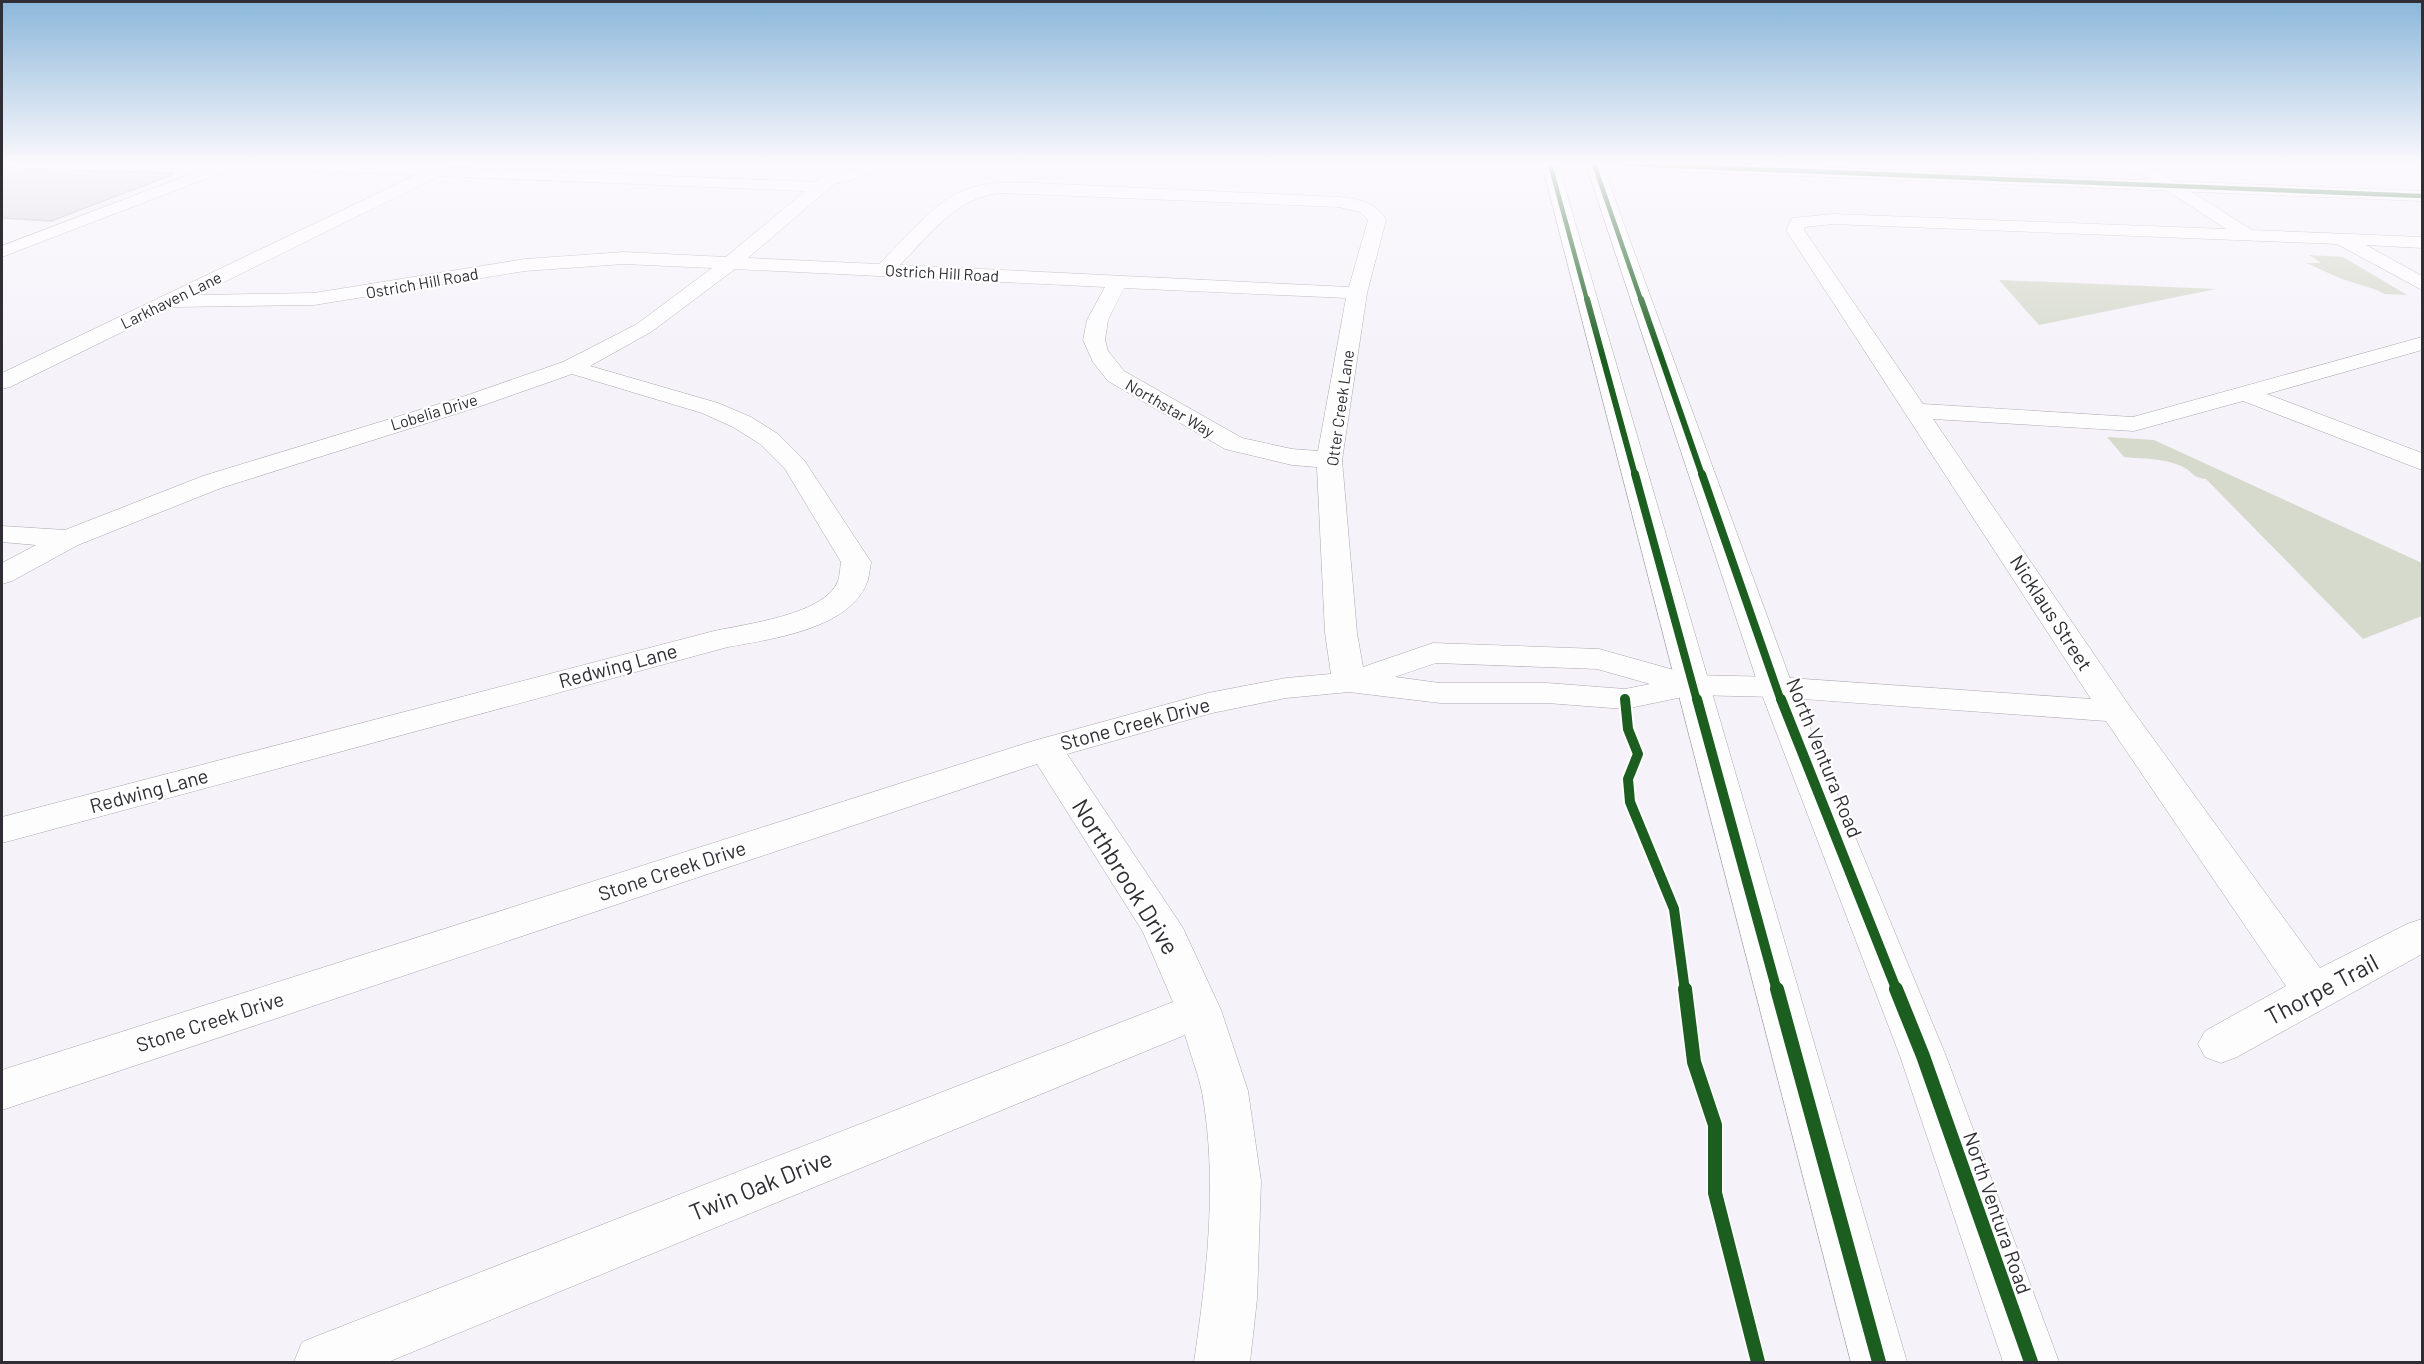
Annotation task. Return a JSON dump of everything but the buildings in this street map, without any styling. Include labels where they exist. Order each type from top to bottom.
[{"type":"street","points":[[2,252],[64,228]]},
{"type":"street","name":"Larkhaven Lane","points":[[2,382],[321,228]]},
{"type":"street","name":"Lobelia Drive","points":[[2,575],[68,539],[212,482],[473,401],[572,367],[644,328],[731,263],[773,228]]},
{"type":"street","name":"Otter Creek Lane","points":[[884,270],[927,228]]},
{"type":"street","name":"Otter Creek Lane","points":[[1349,682],[1341,633],[1329,460],[1357,293],[1375,228]]},
{"type":"street","points":[[1567,228],[1879,1362]]},
{"type":"street","name":"North Ventura Road","points":[[1616,228],[1776,687],[1923,1056],[2031,1362]]},
{"type":"street","name":"Nicklaus Street","points":[[1796,228],[1795,230],[2116,711],[2313,992]]},
{"type":"street","name":"Nicklaus Street","points":[[2057,228],[2247,235]]},
{"type":"street","points":[[2235,228],[2247,235],[2422,242]]},
{"type":"street","points":[[2,234],[42,236]]},
{"type":"street","points":[[2341,239],[2422,284]]},
{"type":"street","name":"Ostrich Hill Road","points":[[170,301],[200,303],[314,299],[525,265],[624,258],[1357,293]]},
{"type":"street","name":"Northstar Way","points":[[1117,282],[1094,328],[1093,344],[1100,360],[1116,376],[1234,444],[1283,456],[1329,460]]},
{"type":"street","points":[[1917,411],[2134,424],[2422,343]]},
{"type":"street","name":"Redwing Lane","points":[[2,830],[702,644],[773,628],[814,616],[836,603],[847,592],[857,575],[856,562],[795,465],[769,439],[742,422],[710,408],[572,367]]},
{"type":"street","points":[[2244,393],[2422,462]]},
{"type":"street","points":[[2,534],[68,539]]},
{"type":"street","name":"Stone Creek Drive","points":[[2,1090],[1045,749],[1208,703],[1286,688],[1349,682],[1440,693],[1547,693],[1625,699],[1692,685],[1776,687],[2116,711]]},
{"type":"street","name":"Northbrook Drive","points":[[1045,749],[1162,928],[1199,1010],[1225,1091],[1236,1181],[1230,1299],[1222,1362]]},
{"type":"street","name":"Thorpe Trail","points":[[2221,1044],[2313,992],[2422,935]]},
{"type":"street","name":"Twin Oak Drive","points":[[322,1362],[1199,1010]]},
{"type":"shaded area","points":[[2309,255],[2343,257],[2407,295],[2384,294],[2342,279],[2306,263],[2321,263]]},
{"type":"shaded area","points":[[1999,280],[2216,289],[2039,325]]},
{"type":"shaded area","points":[[2107,437],[2154,440],[2422,563],[2422,616],[2363,639],[2206,479],[2174,463],[2124,457]]},
{"type":"cycle path","points":[[1567,228],[1879,1362]]},
{"type":"cycle path","points":[[1616,228],[1776,687],[1923,1056],[2031,1362]]},
{"type":"cycle path","points":[[1625,699],[1628,729],[1638,754],[1628,779],[1630,802],[1674,909],[1694,1062],[1715,1125],[1715,1193],[1758,1362]]}]
